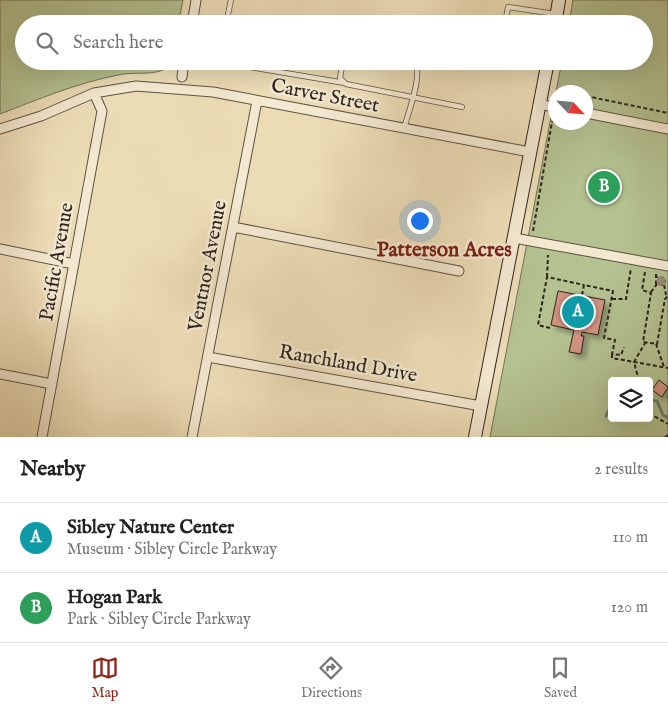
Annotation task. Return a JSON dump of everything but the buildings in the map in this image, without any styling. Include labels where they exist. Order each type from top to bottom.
[{"type":"main road","points":[[557,15],[559,0]]},
{"type":"main road","points":[[475,437],[546,70]]},
{"type":"street","points":[[194,15],[196,0]]},
{"type":"street","points":[[182,77],[183,70]]},
{"type":"street","name":"Carver Street","points":[[0,129],[41,116],[94,93],[136,86],[180,88],[530,152]]},
{"type":"street","name":"Pacific Avenue","points":[[42,437],[102,111],[94,93]]},
{"type":"street","name":"Ventnor Avenue","points":[[192,437],[257,101]]},
{"type":"street","points":[[540,104],[548,106]]},
{"type":"street","points":[[593,114],[668,129]]},
{"type":"street","points":[[233,227],[459,271]]},
{"type":"street","points":[[514,238],[664,268]]},
{"type":"street","points":[[0,249],[74,264]]},
{"type":"street","name":"Ranchland Drive","points":[[208,357],[481,406]]},
{"type":"street","points":[[0,374],[52,384]]},
{"type":"lane","points":[[228,15],[231,0]]},
{"type":"lane","points":[[507,15],[508,7],[540,15]]},
{"type":"lane","points":[[266,70],[462,106]]},
{"type":"lane","points":[[341,70],[340,78],[346,84]]},
{"type":"lane","points":[[404,128],[418,70]]},
{"type":"path","points":[[593,97],[668,113]]},
{"type":"path","points":[[531,241],[551,130]]},
{"type":"path","points":[[549,251],[547,277],[538,325],[550,328]]},
{"type":"path","points":[[612,299],[626,299],[631,266]]},
{"type":"path","points":[[647,268],[642,290],[650,293]]},
{"type":"path","points":[[638,377],[634,362],[644,343],[642,340],[650,293],[657,284],[654,270],[664,268]]},
{"type":"path","points":[[547,277],[613,291],[604,338],[615,340],[612,358],[668,368]]},
{"type":"path","points":[[657,277],[665,278],[664,285],[667,296],[656,344],[664,367]]},
{"type":"path","points":[[657,284],[664,285]]},
{"type":"path","points":[[582,295],[584,285]]},
{"type":"path","points":[[644,343],[656,344]]},
{"type":"path","points":[[612,354],[621,355],[624,347]]},
{"type":"path","points":[[653,415],[668,424]]},
{"type":"path","points":[[664,437],[668,434]]},
{"type":"green space","points":[[0,0],[183,0],[180,15],[15,15],[15,70],[161,70],[125,74],[88,82],[0,114]]},
{"type":"green space","points":[[573,0],[668,0],[668,437],[490,437],[549,130],[593,130],[593,85],[557,85],[560,70],[653,70],[653,15],[570,15]]},
{"type":"waterway","points":[[653,400],[657,401],[663,415],[668,418]]},
{"type":"waterway","points":[[606,416],[608,412]]},
{"type":"place","name":"Hogan Park","points":[[604,187]]},
{"type":"place","name":"Sibley Nature Center","points":[[578,312]]},
{"type":"district","name":"Patterson Acres","points":[[444,250]]}]
